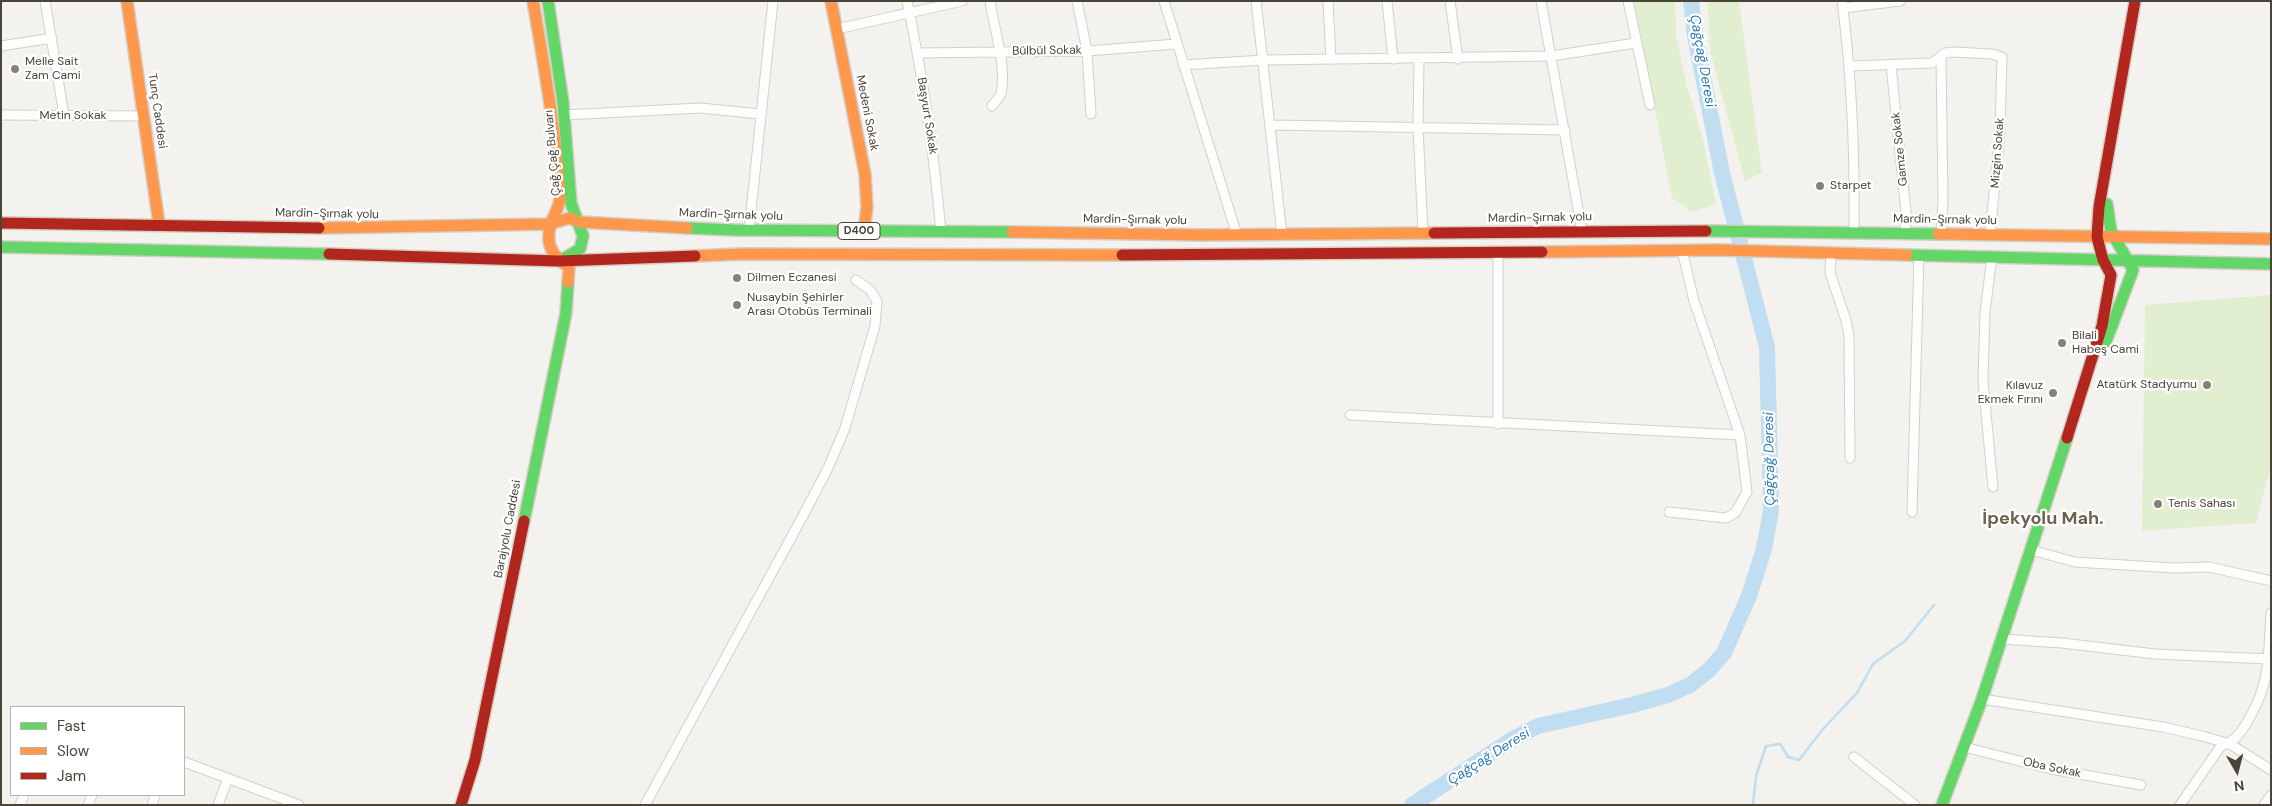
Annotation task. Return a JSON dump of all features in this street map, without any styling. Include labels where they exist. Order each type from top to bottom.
[{"type":"main road","name":"Tunç Caddesi","points":[[128,1],[159,224]]},
{"type":"main road","name":"Çağ Çağ Bulvarı","points":[[548,1],[560,73],[572,207],[584,237],[580,249],[559,261]]},
{"type":"main road","name":"Medeni Sokak","points":[[831,1],[865,174],[867,207],[864,231]]},
{"type":"main road","points":[[2042,518],[2102,326],[2111,275],[2103,260],[2098,237],[2099,207],[2135,1]]},
{"type":"main road","name":"Çağ Çağ Bulvarı","points":[[536,2],[554,126],[560,201],[548,224]]},
{"type":"main road","points":[[1942,805],[1982,699],[2042,518],[2120,300],[2130,282],[2133,270],[2112,238],[2106,216],[2117,99]]},
{"type":"main road","name":"Mardin-Şırnak yolu","points":[[1,223],[159,224],[349,229],[548,224],[570,218],[579,222],[749,230],[1237,235],[1582,230],[1777,231],[2112,238],[2271,239]]},
{"type":"main road","points":[[548,224],[549,243],[559,261]]},
{"type":"main road","points":[[1,247],[161,249],[559,261],[742,254],[1232,256],[1719,250],[2271,264]]},
{"type":"main road","name":"Barajyolu Caddesi","points":[[461,805],[480,733],[566,313],[569,267],[559,261]]},
{"type":"street","points":[[45,1],[64,115]]},
{"type":"street","points":[[749,230],[773,1]]},
{"type":"street","name":"Başyurt Sokak","points":[[906,1],[917,54],[936,180],[941,232]]},
{"type":"street","points":[[837,28],[962,1]]},
{"type":"street","points":[[990,1],[1000,52],[1000,96],[992,106]]},
{"type":"street","points":[[1077,1],[1087,51],[1091,114]]},
{"type":"street","points":[[1164,1],[1237,235]]},
{"type":"street","points":[[1256,1],[1282,235]]},
{"type":"street","points":[[1328,1],[1331,60]]},
{"type":"street","points":[[1387,1],[1393,59]]},
{"type":"street","points":[[1450,1],[1458,58]]},
{"type":"street","points":[[1541,1],[1582,230]]},
{"type":"street","points":[[1628,1],[1650,104]]},
{"type":"street","points":[[1854,232],[1855,154],[1850,66],[1843,5],[1900,1]]},
{"type":"street","points":[[1,46],[52,38]]},
{"type":"street","points":[[1183,65],[1264,60],[1551,56],[1636,43]]},
{"type":"street","name":"Bülbül Sokak","points":[[917,54],[1087,51],[1176,44]]},
{"type":"street","name":"Mizgin Sokak","points":[[1941,58],[1945,53],[1952,52],[1992,54],[2002,57],[2004,72],[1990,234]]},
{"type":"street","points":[[1850,66],[1932,62],[1941,58],[1943,171],[1941,233]]},
{"type":"street","points":[[1419,59],[1418,127],[1423,233]]},
{"type":"street","name":"Gamze Sokak","points":[[1891,65],[1906,212],[1905,233]]},
{"type":"street","points":[[564,115],[700,108],[760,114]]},
{"type":"street","name":"Metin Sokak","points":[[1,115],[144,116]]},
{"type":"street","points":[[1271,125],[1565,130]]},
{"type":"street","points":[[1669,512],[1726,518],[1735,513],[1747,492],[1740,435],[1694,301],[1682,250]]},
{"type":"street","points":[[1498,253],[1498,424]]},
{"type":"street","points":[[1831,254],[1830,273],[1846,320],[1848,336],[1850,458]]},
{"type":"street","points":[[1912,512],[1919,256]]},
{"type":"street","points":[[1992,256],[1985,312],[1983,381],[1993,487]]},
{"type":"street","points":[[645,805],[804,514],[828,468],[845,428],[875,326],[877,301],[870,290],[856,280]]},
{"type":"street","points":[[1350,415],[1740,435]]},
{"type":"street","points":[[2031,550],[2075,562],[2174,568],[2210,567],[2271,581]]},
{"type":"street","points":[[2180,805],[2221,746],[2230,744],[2241,732],[2263,691],[2269,659],[2271,613]]},
{"type":"street","points":[[2001,639],[2062,643],[2155,654],[2269,659]]},
{"type":"street","points":[[1982,699],[2163,728],[2230,744],[2271,770]]},
{"type":"street","name":"Oba Sokak","points":[[1964,747],[2052,769],[2141,786]]},
{"type":"street","points":[[1854,757],[1915,805]]},
{"type":"street","points":[[185,762],[288,803],[299,805]]},
{"type":"street","points":[[218,805],[228,778]]},
{"type":"street","points":[[2264,805],[2271,795]]},
{"type":"green space","points":[[1634,1],[1675,1],[1676,34],[1686,83],[1703,139],[1716,204],[1692,212],[1672,198]]},
{"type":"green space","points":[[1708,1],[1739,1],[1762,173],[1745,181],[1710,51]]},
{"type":"green space","name":"Atatürk Stadyumu","points":[[2271,295],[2271,465],[2256,523],[2142,531],[2145,305]]},
{"type":"waterway","name":"Çağçağ Deresi","points":[[1412,805],[1513,739],[1538,726],[1632,705],[1668,695],[1690,685],[1708,671],[1724,653],[1749,596],[1764,549],[1771,511],[1767,347],[1722,173],[1695,36],[1691,1]]},
{"type":"waterway","points":[[1753,805],[1756,776],[1766,746],[1780,744],[1788,757],[1799,760],[1823,729],[1857,693],[1873,664],[1905,641],[1934,605]]},
{"type":"traffic: fast","points":[[548,1],[563,102],[571,203],[583,236],[580,249],[561,260]]},
{"type":"traffic: fast","points":[[2105,344],[2133,270],[2111,231],[2107,204]]},
{"type":"traffic: fast","points":[[687,228],[1012,232]]},
{"type":"traffic: fast","points":[[1706,231],[1938,234]]},
{"type":"traffic: fast","points":[[1,247],[329,254]]},
{"type":"traffic: fast","points":[[1907,255],[2271,264]]},
{"type":"traffic: fast","points":[[524,521],[566,313],[568,282]]},
{"type":"traffic: fast","points":[[1942,805],[1982,699],[2067,438]]},
{"type":"traffic: slow","points":[[127,1],[159,224]]},
{"type":"traffic: slow","points":[[533,1],[553,123],[560,198],[550,228],[549,241],[551,249],[556,256],[569,267],[568,282]]},
{"type":"traffic: slow","points":[[831,1],[865,174],[867,207],[864,231]]},
{"type":"traffic: slow","points":[[319,228],[549,224],[570,218],[579,222],[687,228]]},
{"type":"traffic: slow","points":[[1012,232],[1203,235],[1434,233]]},
{"type":"traffic: slow","points":[[1938,234],[2271,239]]},
{"type":"traffic: slow","points":[[1542,252],[1719,250],[1907,255]]},
{"type":"traffic: slow","points":[[695,256],[742,254],[1122,255]]},
{"type":"traffic: jam","points":[[2067,438],[2102,326],[2111,275],[2103,260],[2097,237],[2099,207],[2135,1]]},
{"type":"traffic: jam","points":[[1,223],[319,228]]},
{"type":"traffic: jam","points":[[1434,233],[1706,231]]},
{"type":"traffic: jam","points":[[1122,255],[1542,252]]},
{"type":"traffic: jam","points":[[329,254],[559,261],[695,256]]},
{"type":"traffic: jam","points":[[461,805],[475,760],[524,521]]},
{"type":"place","name":"Melle Sait Zam Cami","points":[[15,69]]},
{"type":"place","name":"Starpet","points":[[1820,186]]},
{"type":"place","name":"Dilmen Eczanesi","points":[[737,278]]},
{"type":"place","name":"Nusaybin Şehirler Arası Otobüs Terminali","points":[[737,305]]},
{"type":"place","name":"Bilali Habeş Cami","points":[[2062,343]]},
{"type":"place","name":"Atatürk Stadyumu","points":[[2207,385]]},
{"type":"place","name":"Kılavuz Ekmek Fırını","points":[[2053,393]]},
{"type":"place","name":"Tenis Sahası","points":[[2158,504]]},
{"type":"district","name":"İpekyolu Mah.","points":[[2043,519]]}]
